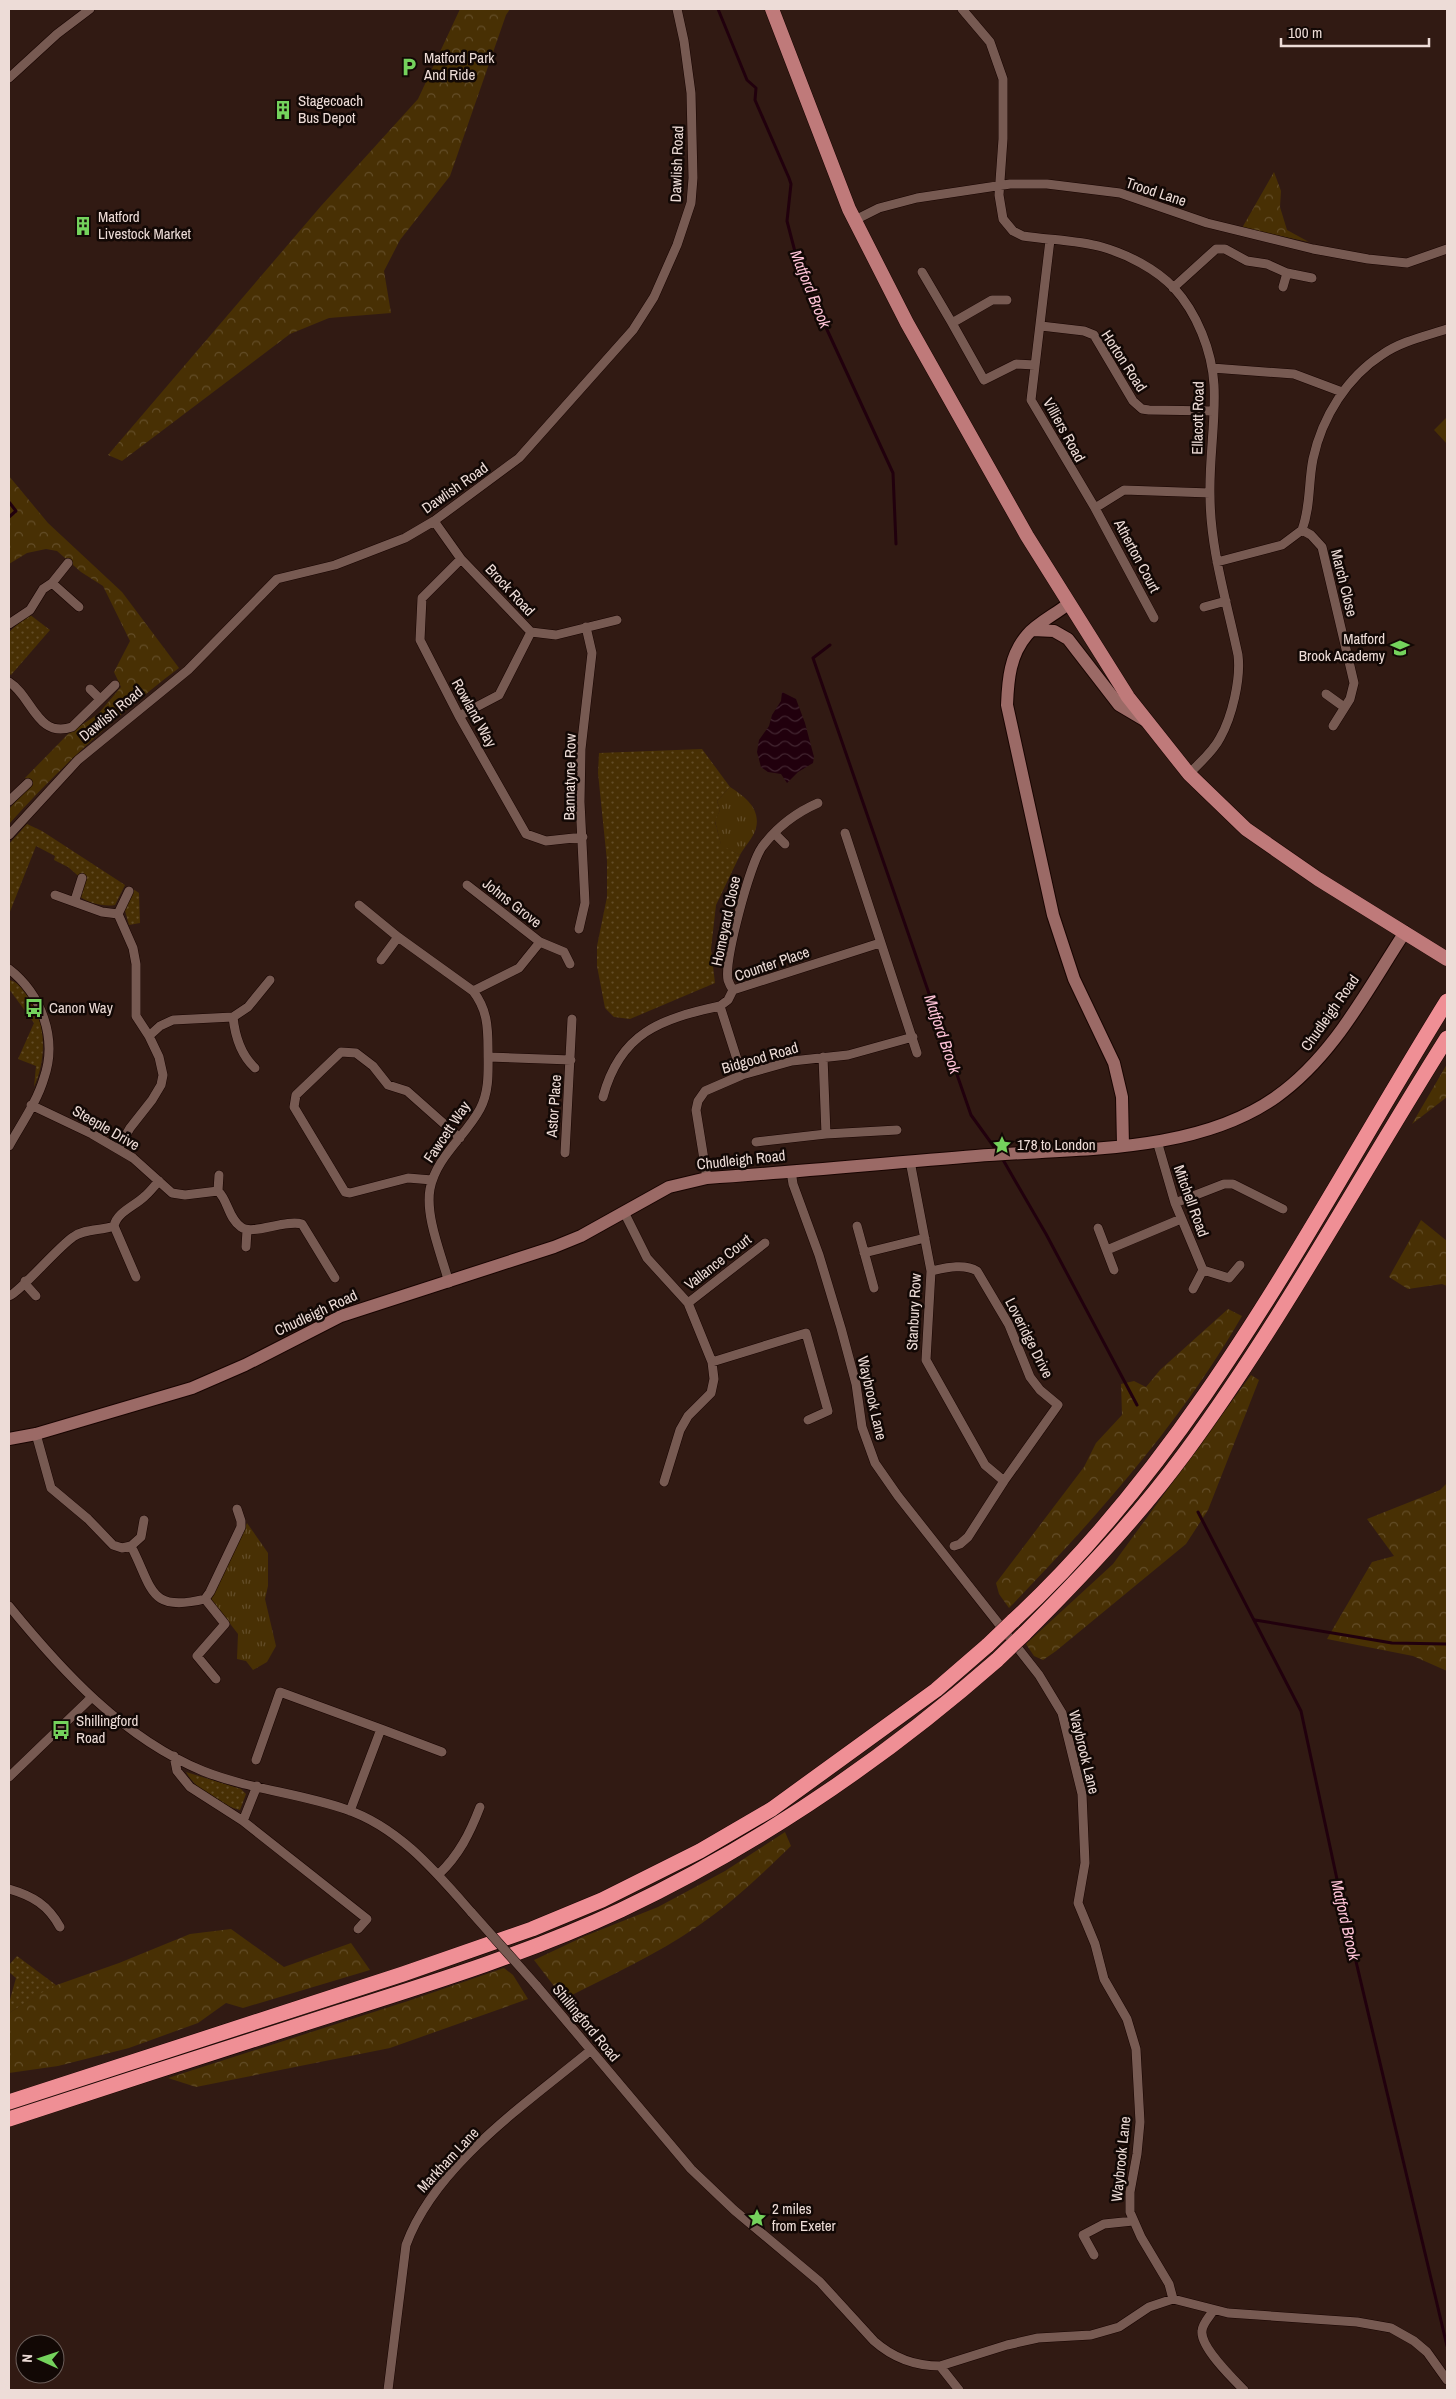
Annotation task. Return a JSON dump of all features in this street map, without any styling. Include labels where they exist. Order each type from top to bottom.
[{"type":"highway","points":[[9,2102],[403,1974],[532,1929],[602,1900],[700,1851],[772,1809],[936,1690],[1013,1621],[1102,1528],[1177,1435],[1216,1380],[1323,1209],[1447,1001]]},
{"type":"highway","points":[[9,2119],[439,1980],[619,1911],[729,1854],[841,1785],[901,1741],[997,1660],[1024,1634],[1073,1584],[1152,1494],[1216,1410],[1286,1301],[1447,1038]]},
{"type":"main road","points":[[772,9],[821,138],[855,220],[940,382],[1068,604],[1128,697],[1189,774],[1246,829],[1447,959]]},
{"type":"street","points":[[9,78],[57,34],[90,9]]},
{"type":"street","name":"Dawlish Road","points":[[9,835],[78,760],[188,670],[276,579],[335,565],[405,538],[434,521],[519,458],[633,330],[654,297],[686,220],[691,203],[693,178],[691,93],[684,41],[677,9]]},
{"type":"street","name":"Ellacott Road","points":[[962,9],[990,42],[1003,79],[1003,139],[999,185],[1003,219],[1013,231],[1023,236],[1082,243],[1117,252],[1135,261],[1173,288],[1197,325],[1212,368],[1214,411],[1210,493],[1211,530],[1240,672],[1227,723],[1220,740],[1189,774]]},
{"type":"street","name":"Trood Lane","points":[[855,220],[879,208],[917,198],[999,185],[1047,184],[1120,193],[1207,223],[1368,259],[1407,263],[1447,249]]},
{"type":"street","name":"Villiers Road","points":[[1050,240],[1031,400],[1095,508]]},
{"type":"street","points":[[1173,288],[1216,249],[1225,249],[1238,257],[1267,264],[1287,273],[1312,278]]},
{"type":"street","points":[[922,272],[984,380],[1016,364],[1035,365]]},
{"type":"street","points":[[1283,287],[1287,273]]},
{"type":"street","points":[[952,323],[992,300],[1007,300]]},
{"type":"street","name":"Horton Road","points":[[1041,326],[1084,331],[1094,335],[1133,401],[1142,409],[1214,411]]},
{"type":"street","points":[[1217,562],[1282,545],[1302,530],[1311,497],[1315,452],[1330,414],[1342,392],[1367,366],[1384,353],[1415,339],[1447,329]]},
{"type":"street","points":[[1212,368],[1294,374],[1342,392]]},
{"type":"street","points":[[1095,508],[1124,490],[1210,493]]},
{"type":"street","name":"Atherton Court","points":[[1095,508],[1154,618]]},
{"type":"street","name":"Brock Road","points":[[434,521],[461,558],[531,632],[556,635],[617,620]]},
{"type":"street","name":"March Close","points":[[1302,530],[1322,547],[1354,683],[1350,699],[1333,726]]},
{"type":"street","name":"Rowland Way","points":[[461,558],[422,598],[420,640],[459,716],[526,834],[546,841],[583,837]]},
{"type":"street","points":[[9,624],[30,610],[43,589],[52,583],[68,563]]},
{"type":"street","points":[[52,583],[79,607]]},
{"type":"street","points":[[1204,607],[1226,601]]},
{"type":"street","points":[[1068,604],[1033,630],[1017,651],[1011,664],[1006,705],[1053,915],[1074,979],[1114,1063],[1122,1097],[1123,1146]]},
{"type":"street","name":"Bannatyne Row","points":[[579,929],[585,903],[580,802],[581,749],[592,653],[586,627]]},
{"type":"street","points":[[1033,630],[1054,631],[1068,639],[1119,704],[1146,721]]},
{"type":"street","points":[[459,716],[499,695],[531,632]]},
{"type":"street","points":[[9,682],[22,693],[37,717],[51,728],[65,729],[72,727],[99,698],[115,685]]},
{"type":"street","points":[[90,689],[99,698]]},
{"type":"street","points":[[1326,694],[1344,707]]},
{"type":"street","points":[[9,802],[28,783]]},
{"type":"street","name":"Homeyard Close","points":[[734,990],[728,979],[728,972],[745,888],[761,849],[774,833],[802,810],[818,803]]},
{"type":"street","points":[[774,833],[785,844]]},
{"type":"street","points":[[845,833],[917,1053]]},
{"type":"street","points":[[75,900],[82,878]]},
{"type":"street","name":"Johns Grove","points":[[467,885],[540,942],[554,946],[564,952],[570,964]]},
{"type":"street","points":[[118,1149],[130,1128],[152,1100],[162,1080],[161,1063],[150,1036],[136,1016],[136,964],[133,948],[118,914],[129,891]]},
{"type":"street","points":[[55,895],[75,900],[102,912],[118,914]]},
{"type":"street","name":"Fawcett Way","points":[[359,905],[398,937],[473,991],[481,1003],[488,1022],[485,1095],[480,1108],[438,1166],[430,1190],[430,1210],[449,1283]]},
{"type":"street","name":"Chudleigh Road","points":[[9,1439],[36,1434],[192,1388],[245,1365],[341,1316],[449,1283],[581,1236],[624,1214],[669,1187],[706,1178],[1009,1153],[1123,1146],[1196,1132],[1233,1120],[1269,1102],[1290,1087],[1314,1065],[1339,1034],[1405,932]]},
{"type":"street","points":[[382,960],[398,937]]},
{"type":"street","name":"Johns Grove","points":[[473,991],[519,968],[540,942]]},
{"type":"street","name":"Counter Place","points":[[720,1006],[728,1000],[734,990],[880,943]]},
{"type":"street","points":[[9,969],[22,980],[33,994],[41,1009],[48,1036],[49,1060],[46,1073],[9,1146]]},
{"type":"street","points":[[150,1036],[160,1026],[173,1020],[233,1017],[248,1007],[270,980]]},
{"type":"street","points":[[603,1097],[609,1075],[618,1059],[626,1047],[646,1031],[675,1018],[720,1006],[742,1076]]},
{"type":"street","points":[[233,1017],[240,1048],[255,1068]]},
{"type":"street","name":"Astor Place","points":[[565,1153],[572,1019]]},
{"type":"street","name":"Bidgood Road","points":[[706,1178],[697,1126],[698,1101],[705,1091],[712,1086],[792,1061],[848,1054],[913,1038]]},
{"type":"street","points":[[432,1180],[408,1178],[350,1193],[345,1192],[294,1107],[296,1095],[341,1052],[356,1053],[373,1066],[388,1085],[407,1091],[460,1138]]},
{"type":"street","name":"Astor Place","points":[[488,1057],[571,1060]]},
{"type":"street","points":[[823,1057],[826,1134]]},
{"type":"street","name":"Steeple Drive","points":[[31,1105],[59,1117],[133,1158],[172,1193],[180,1195],[218,1191]]},
{"type":"street","points":[[756,1142],[826,1134],[897,1130]]},
{"type":"street","name":"Mitchell Road","points":[[1157,1141],[1175,1203],[1203,1270]]},
{"type":"street","name":"Stanbury Row","points":[[910,1162],[930,1271],[926,1360],[985,1465],[1004,1481]]},
{"type":"street","name":"Waybrook Lane","points":[[791,1172],[793,1184],[819,1255],[841,1328],[856,1384],[862,1428],[874,1463],[1042,1679],[1062,1713],[1082,1794],[1084,1863],[1078,1902],[1095,1944],[1104,1979],[1127,2019],[1136,2049],[1140,2122],[1138,2154],[1130,2192],[1130,2212],[1133,2221],[1170,2284],[1173,2299]]},
{"type":"street","points":[[219,1175],[218,1191],[232,1217],[240,1227],[247,1230],[289,1222],[302,1224],[335,1278]]},
{"type":"street","points":[[9,1296],[17,1292],[25,1281],[75,1236],[91,1230],[114,1226],[124,1212],[146,1196],[159,1181]]},
{"type":"street","points":[[1175,1203],[1224,1184],[1232,1184],[1283,1209]]},
{"type":"street","points":[[624,1214],[647,1258],[688,1303],[712,1362],[714,1379],[711,1393],[688,1416],[680,1430],[664,1482]]},
{"type":"street","points":[[1107,1250],[1181,1219]]},
{"type":"street","points":[[114,1226],[136,1277]]},
{"type":"street","points":[[857,1226],[874,1288]]},
{"type":"street","points":[[1098,1228],[1114,1270]]},
{"type":"street","points":[[246,1247],[247,1230]]},
{"type":"street","points":[[864,1253],[925,1238]]},
{"type":"street","name":"Vallance Court","points":[[688,1303],[765,1243]]},
{"type":"street","points":[[1193,1289],[1203,1270],[1229,1278],[1240,1265]]},
{"type":"street","name":"Loveridge Drive","points":[[930,1271],[954,1267],[972,1268],[976,1272],[1009,1325],[1030,1377],[1040,1390],[1058,1406],[1004,1481],[968,1537],[960,1544],[954,1546]]},
{"type":"street","points":[[25,1281],[36,1296]]},
{"type":"street","points":[[712,1362],[806,1333],[828,1411],[808,1420]]},
{"type":"street","points":[[36,1434],[51,1488],[113,1545],[122,1548],[131,1546],[141,1537],[144,1520]]},
{"type":"street","points":[[205,1599],[241,1527],[237,1509]]},
{"type":"street","points":[[131,1546],[152,1590],[158,1598],[171,1604],[205,1599]]},
{"type":"street","points":[[205,1599],[225,1624],[196,1656],[216,1679]]},
{"type":"street","name":"Shillingford Road","points":[[9,1606],[92,1697],[144,1741],[202,1771],[350,1811],[386,1828],[439,1874],[692,2169],[740,2216],[820,2282],[884,2350],[902,2359],[940,2366]]},
{"type":"street","points":[[256,1760],[280,1692],[442,1752]]},
{"type":"street","points":[[9,1778],[92,1697]]},
{"type":"street","points":[[350,1811],[381,1729]]},
{"type":"street","points":[[174,1756],[177,1772],[190,1787],[243,1821],[367,1919],[358,1929]]},
{"type":"street","points":[[243,1821],[257,1786]]},
{"type":"street","points":[[439,1874],[450,1864],[468,1837],[480,1807]]},
{"type":"street","points":[[9,1889],[38,1900],[51,1911],[60,1927]]},
{"type":"street","name":"Markham Lane","points":[[388,2390],[406,2245],[414,2222],[425,2204],[453,2170],[500,2126],[591,2050]]},
{"type":"street","points":[[1094,2255],[1083,2235],[1104,2224],[1133,2221]]},
{"type":"street","points":[[959,2390],[940,2366],[1007,2345],[1038,2338],[1091,2335],[1119,2327],[1149,2307],[1173,2299],[1213,2310],[1262,2316],[1357,2322],[1391,2328],[1414,2341],[1427,2352],[1447,2380]]},
{"type":"street","points":[[1213,2310],[1202,2327],[1202,2337],[1214,2356],[1244,2390]]},
{"type":"green space","points":[[460,9],[510,9],[506,15],[450,176],[400,240],[384,271],[391,313],[329,318],[290,334],[122,461],[108,455],[321,206],[418,99]]},
{"type":"green space","points":[[1274,172],[1281,191],[1280,207],[1287,230],[1309,242],[1242,228]]},
{"type":"green space","points":[[1447,417],[1447,444],[1434,430]]},
{"type":"green space","points":[[9,476],[48,523],[122,592],[179,668],[90,742],[9,824],[9,809],[28,788],[25,778],[68,734],[98,714],[121,687],[114,672],[130,641],[103,586],[81,572],[57,551],[46,549],[27,553],[9,564]]},
{"type":"green space","points":[[29,614],[50,630],[11,675],[9,673],[9,632]]},
{"type":"green space","points":[[702,749],[730,787],[717,801],[720,810],[715,822],[721,844],[740,855],[716,905],[711,949],[715,983],[630,1019],[614,1017],[605,1008],[597,966],[597,946],[607,897],[607,861],[598,773],[599,753]]},
{"type":"green space","points":[[730,787],[750,803],[756,814],[755,831],[740,855],[721,845],[715,821],[720,810],[717,801]]},
{"type":"green space","points":[[27,824],[42,831],[125,885],[115,905],[96,904],[79,896],[83,880],[68,867],[54,860],[55,856],[36,846],[9,914],[9,844]]},
{"type":"green space","points":[[133,889],[139,893],[140,923],[129,925],[125,911]]},
{"type":"green space","points":[[9,980],[21,987],[33,1004],[41,1027],[43,1052],[34,1087],[36,1066],[18,1059],[34,1023],[9,989]]},
{"type":"green space","points":[[1447,1064],[1447,1097],[1412,1124]]},
{"type":"green space","points":[[1421,1220],[1447,1241],[1447,1286],[1442,1284],[1408,1289],[1389,1277]]},
{"type":"green space","points":[[1228,1309],[1242,1316],[1192,1395],[1104,1505],[1009,1608],[999,1594],[996,1583],[1084,1467],[1096,1443],[1122,1415],[1121,1384],[1134,1381],[1146,1387],[1160,1370]]},
{"type":"green space","points":[[1251,1375],[1259,1380],[1208,1510],[1186,1544],[1056,1651],[1043,1660],[1034,1656],[1026,1644],[1113,1564]]},
{"type":"green space","points":[[1447,1483],[1447,1671],[1413,1656],[1327,1639],[1372,1562],[1394,1556],[1367,1519],[1440,1490]]},
{"type":"green space","points":[[247,1523],[268,1553],[268,1586],[265,1599],[276,1646],[267,1662],[253,1670],[246,1661],[237,1659],[238,1634],[211,1599]]},
{"type":"green space","points":[[186,1772],[241,1789],[246,1794],[240,1810],[209,1796],[190,1779]]},
{"type":"green space","points":[[785,1832],[791,1846],[758,1878],[711,1917],[649,1956],[564,1999],[534,1960],[585,1936],[658,1907],[725,1871]]},
{"type":"green space","points":[[231,1929],[284,1967],[351,1943],[370,1970],[243,2008],[226,2003],[198,2023],[129,2048],[58,2066],[9,2073],[9,2013],[51,1987],[119,1963],[190,1934]]},
{"type":"green space","points":[[17,1956],[56,1985],[9,2013],[9,2003],[16,1978],[9,1972],[9,1965]]},
{"type":"green space","points":[[504,1968],[513,1975],[528,1999],[390,2048],[196,2087],[168,2078],[408,2001]]},
{"type":"water","points":[[782,692],[796,699],[814,757],[813,763],[798,772],[787,783],[781,774],[768,772],[761,767],[757,752],[759,740],[769,726],[772,715],[781,701]]},
{"type":"waterway","name":"Matford Brook","points":[[718,9],[747,80],[756,88],[755,100],[791,184],[787,221],[800,271],[893,473],[896,544]]},
{"type":"waterway","points":[[9,502],[16,511],[9,517]]},
{"type":"waterway","name":"Matford Brook","points":[[830,645],[813,658],[971,1115],[997,1151]]},
{"type":"waterway","name":"Matford Brook","points":[[1002,1158],[1046,1234],[1137,1405]]},
{"type":"waterway","name":"Matford Brook","points":[[1198,1512],[1301,1711],[1341,1898],[1447,2346]]},
{"type":"waterway","points":[[1255,1620],[1392,1643],[1447,1644]]},
{"type":"place","name":"Matford Park And Ride","points":[[409,67]]},
{"type":"place","name":"Stagecoach Bus Depot","points":[[283,110]]},
{"type":"place","name":"Matford Livestock Market","points":[[83,226]]},
{"type":"place","name":"Matford Brook Academy","points":[[1400,648]]},
{"type":"place","name":"Canon Way","points":[[34,1008]]},
{"type":"place","name":"178 to London","points":[[1002,1145]]},
{"type":"place","name":"Shillingford Road","points":[[61,1730]]},
{"type":"place","name":"2 miles from Exeter","points":[[757,2218]]}]
